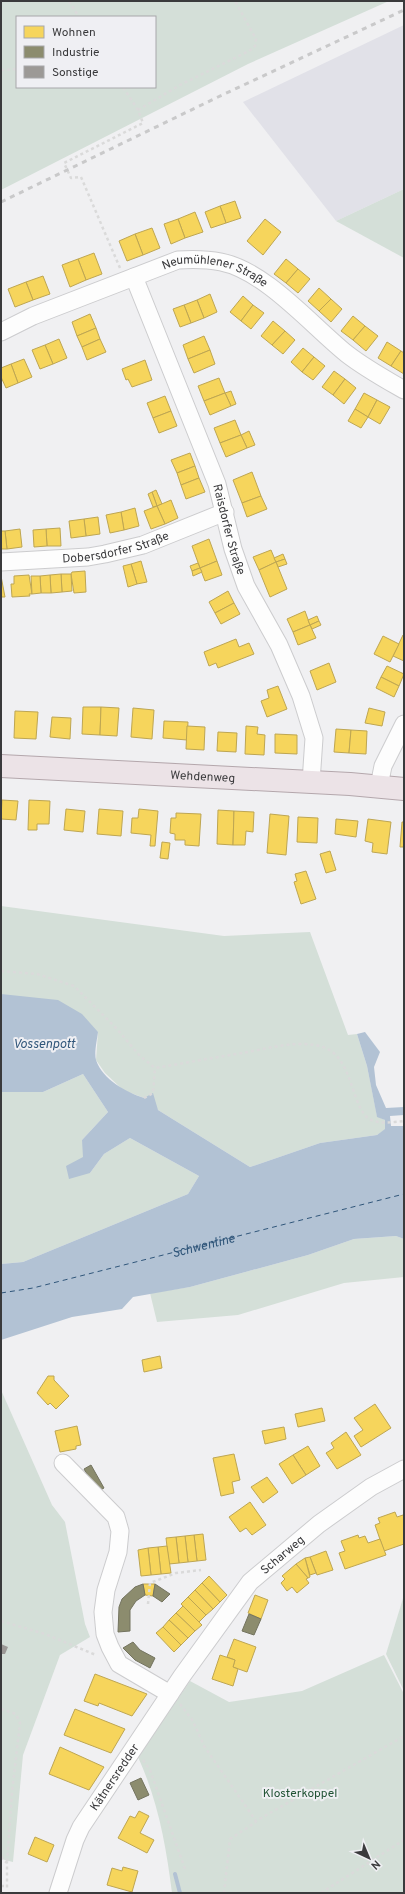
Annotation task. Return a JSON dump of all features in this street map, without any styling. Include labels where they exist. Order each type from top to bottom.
[{"type":"main road","name":"Wehdenweg","points":[[1,766],[311,782],[404,789]]},
{"type":"street","name":"Neumühlener Straße","points":[[1,332],[33,316],[178,260],[202,259],[222,262],[248,273],[267,285],[348,355],[404,390]]},
{"type":"street","name":"Raisdorfer Straße","points":[[130,279],[201,443],[217,484],[233,550],[246,586],[279,645],[301,696],[314,738],[311,782]]},
{"type":"street","name":"Dobersdorfer Straße","points":[[1,562],[88,557],[105,554],[149,542],[225,512]]},
{"type":"street","points":[[379,786],[382,766],[404,724]]},
{"type":"street","points":[[63,1463],[116,1517],[120,1531],[118,1552],[106,1590],[103,1612],[105,1634],[110,1647],[119,1664],[170,1694]]},
{"type":"street","name":"Scharweg","points":[[187,1669],[250,1582],[318,1524],[371,1487],[404,1468]]},
{"type":"street","name":"Kätnersredder","points":[[58,1893],[81,1826],[133,1746],[187,1669]]},
{"type":"path","points":[[69,1],[78,16]]},
{"type":"path","points":[[138,110],[180,85],[249,51],[255,46],[256,39],[235,1]]},
{"type":"path","points":[[1,70],[16,69]]},
{"type":"path","points":[[124,88],[138,110],[143,123],[64,163],[71,178],[81,177],[130,279]]},
{"type":"path","points":[[1,971],[38,974],[74,986],[116,1028],[140,1056],[155,1068],[296,1044],[324,1047],[341,1061],[353,1085],[361,1110],[372,1121],[382,1123],[404,1121]]},
{"type":"path","points":[[144,1098],[153,1093],[155,1068]]},
{"type":"path","points":[[148,1604],[150,1583],[176,1573],[201,1570]]},
{"type":"path","points":[[1,1620],[45,1634],[79,1648]]},
{"type":"path","points":[[170,1694],[177,1699],[193,1721],[204,1746],[256,1821]]},
{"type":"path","points":[[1,1709],[16,1714],[20,1723],[12,1792],[7,1863],[7,1887],[1,1886]]},
{"type":"path","points":[[224,1893],[230,1839],[256,1821],[404,1736]]},
{"type":"path","points":[[133,1746],[150,1770],[185,1869]]},
{"type":"path","points":[[321,1893],[404,1840]]},
{"type":"path","points":[[1,1857],[7,1863]]},
{"type":"shaded area","points":[[404,25],[404,189],[336,221],[243,102]]},
{"type":"green space","points":[[1,1],[389,1],[248,64],[1,190]]},
{"type":"green space","points":[[404,189],[404,258],[336,221]]},
{"type":"green space","points":[[1,906],[224,936],[310,932],[348,1035],[357,1034],[367,1066],[377,1116],[385,1120],[386,1129],[377,1135],[320,1143],[250,1167],[158,1110],[144,1098],[123,1090],[105,1073],[96,1060],[98,1032],[1,994]]},
{"type":"green space","points":[[83,1074],[108,1112],[82,1140],[90,1173],[104,1154],[130,1138],[199,1176],[188,1194],[23,1262],[1,1264],[1,1092],[43,1092]]},
{"type":"green space","points":[[396,1236],[404,1239],[404,1277],[344,1283],[238,1315],[157,1322],[150,1293],[190,1287],[308,1255],[354,1239]]},
{"type":"green space","points":[[1,1390],[52,1505],[65,1522],[85,1624],[90,1637],[60,1655],[23,1755],[13,1862],[1,1859]]},
{"type":"green space","points":[[404,1595],[404,1691],[386,1654]]},
{"type":"green space","name":"Klosterkoppel","points":[[384,1655],[404,1694],[404,1893],[172,1893],[167,1858],[156,1807],[138,1757],[190,1681],[229,1702],[302,1691]]},
{"type":"water","points":[[1,994],[58,1000],[82,1014],[98,1032],[95,1057],[104,1074],[123,1089],[144,1098],[153,1093],[158,1110],[250,1167],[320,1143],[377,1135],[385,1129],[385,1120],[377,1117],[367,1066],[357,1034],[365,1032],[380,1052],[374,1067],[376,1085],[386,1108],[404,1107],[404,1115],[390,1116],[391,1126],[404,1126],[404,1239],[396,1236],[354,1239],[308,1255],[190,1287],[133,1297],[122,1309],[72,1317],[1,1340],[1,1264],[23,1262],[188,1194],[199,1176],[130,1138],[104,1154],[90,1173],[69,1179],[66,1166],[83,1157],[82,1140],[108,1112],[83,1074],[43,1092],[1,1092]]},
{"type":"building: Wohnen","points":[[235,201],[241,218],[226,223],[220,206]]},
{"type":"building: Wohnen","points":[[220,206],[226,223],[211,228],[205,212]]},
{"type":"building: Wohnen","points":[[195,212],[203,232],[185,238],[178,219]]},
{"type":"building: Wohnen","points":[[178,219],[185,238],[171,244],[164,224]]},
{"type":"building: Wohnen","points":[[265,219],[281,232],[263,255],[247,241]]},
{"type":"building: Wohnen","points":[[152,228],[160,248],[143,255],[135,234]]},
{"type":"building: Wohnen","points":[[135,234],[143,255],[127,261],[119,241]]},
{"type":"building: Wohnen","points":[[94,253],[102,274],[86,280],[78,259]]},
{"type":"building: Wohnen","points":[[78,259],[86,280],[70,287],[62,265]]},
{"type":"building: Wohnen","points":[[286,259],[298,269],[286,283],[274,274]]},
{"type":"building: Wohnen","points":[[298,269],[310,279],[298,293],[286,283]]},
{"type":"building: Wohnen","points":[[43,276],[50,294],[33,300],[26,282]]},
{"type":"building: Wohnen","points":[[26,282],[33,300],[15,307],[8,289]]},
{"type":"building: Wohnen","points":[[319,288],[331,299],[319,311],[308,301]]},
{"type":"building: Wohnen","points":[[210,294],[217,312],[204,318],[197,300]]},
{"type":"building: Wohnen","points":[[243,296],[253,305],[241,321],[230,312]]},
{"type":"building: Wohnen","points":[[331,299],[342,309],[331,322],[319,311]]},
{"type":"building: Wohnen","points":[[197,300],[204,318],[191,323],[184,305]]},
{"type":"building: Wohnen","points":[[184,305],[191,323],[180,327],[173,309]]},
{"type":"building: Wohnen","points":[[253,305],[264,313],[251,329],[241,321]]},
{"type":"building: Wohnen","points":[[90,314],[96,328],[77,336],[72,322]]},
{"type":"building: Wohnen","points":[[353,316],[365,326],[353,340],[341,331]]},
{"type":"building: Wohnen","points":[[273,321],[285,331],[272,345],[261,336]]},
{"type":"building: Wohnen","points":[[365,326],[378,336],[366,351],[353,340]]},
{"type":"building: Wohnen","points":[[96,328],[100,339],[82,347],[77,336]]},
{"type":"building: Wohnen","points":[[285,331],[295,340],[283,354],[272,345]]},
{"type":"building: Wohnen","points":[[204,336],[210,350],[188,359],[183,345]]},
{"type":"building: Wohnen","points":[[59,339],[67,358],[53,364],[45,345]]},
{"type":"building: Wohnen","points":[[100,339],[106,352],[87,360],[82,347]]},
{"type":"building: Wohnen","points":[[387,342],[401,351],[391,366],[378,358]]},
{"type":"building: Wohnen","points":[[45,345],[53,364],[40,369],[32,350]]},
{"type":"building: Wohnen","points":[[303,348],[314,357],[302,372],[291,362]]},
{"type":"building: Wohnen","points":[[210,350],[215,364],[194,373],[188,359]]},
{"type":"building: Wohnen","points":[[401,351],[404,353],[404,374],[391,366]]},
{"type":"building: Wohnen","points":[[314,357],[325,366],[313,380],[302,372]]},
{"type":"building: Wohnen","points":[[24,359],[32,377],[18,383],[11,364]]},
{"type":"building: Wohnen","points":[[145,360],[152,380],[132,387],[128,379],[126,380],[122,369]]},
{"type":"building: Wohnen","points":[[11,364],[18,383],[6,388],[1,377],[1,368]]},
{"type":"building: Wohnen","points":[[334,371],[345,379],[333,395],[322,387]]},
{"type":"building: Wohnen","points":[[219,378],[225,393],[204,401],[198,386]]},
{"type":"building: Wohnen","points":[[345,379],[356,388],[344,404],[333,395]]},
{"type":"building: Wohnen","points":[[231,391],[236,404],[231,406],[225,393]]},
{"type":"building: Wohnen","points":[[225,393],[231,406],[210,415],[204,401]]},
{"type":"building: Wohnen","points":[[364,393],[377,400],[368,417],[355,409]]},
{"type":"building: Wohnen","points":[[165,396],[171,411],[153,418],[147,403]]},
{"type":"building: Wohnen","points":[[377,400],[390,407],[380,424],[368,417]]},
{"type":"building: Wohnen","points":[[355,409],[368,417],[361,428],[348,421]]},
{"type":"building: Wohnen","points":[[171,411],[177,426],[159,433],[153,418]]},
{"type":"building: Wohnen","points":[[235,420],[241,435],[220,443],[214,428]]},
{"type":"building: Wohnen","points":[[249,431],[255,445],[247,448],[241,435]]},
{"type":"building: Wohnen","points":[[241,435],[247,448],[226,457],[220,443]]},
{"type":"building: Wohnen","points":[[190,453],[195,466],[177,473],[171,460]]},
{"type":"building: Wohnen","points":[[195,466],[199,478],[181,485],[177,473]]},
{"type":"building: Wohnen","points":[[252,472],[261,496],[242,503],[233,480]]},
{"type":"building: Wohnen","points":[[199,478],[205,492],[186,499],[181,485]]},
{"type":"building: Wohnen","points":[[156,490],[162,504],[157,506],[152,492]]},
{"type":"building: Wohnen","points":[[152,492],[157,506],[153,507],[148,494]]},
{"type":"building: Wohnen","points":[[261,496],[267,509],[247,517],[242,503]]},
{"type":"building: Wohnen","points":[[171,500],[178,518],[165,524],[157,506]]},
{"type":"building: Wohnen","points":[[157,506],[165,524],[151,529],[144,511]]},
{"type":"building: Wohnen","points":[[135,508],[139,526],[124,530],[121,512]]},
{"type":"building: Wohnen","points":[[121,512],[124,530],[110,533],[106,515]]},
{"type":"building: Wohnen","points":[[98,517],[100,534],[86,536],[84,519]]},
{"type":"building: Wohnen","points":[[84,519],[86,536],[71,538],[69,521]]},
{"type":"building: Wohnen","points":[[60,528],[61,546],[47,546],[46,529]]},
{"type":"building: Wohnen","points":[[20,529],[22,547],[7,549],[5,531]]},
{"type":"building: Wohnen","points":[[46,529],[47,546],[34,547],[33,530]]},
{"type":"building: Wohnen","points":[[1,531],[5,531],[7,549],[1,549]]},
{"type":"building: Wohnen","points":[[209,539],[217,561],[200,568],[192,546]]},
{"type":"building: Wohnen","points":[[271,550],[276,562],[259,570],[253,557]]},
{"type":"building: Wohnen","points":[[283,554],[285,559],[276,562],[274,558]]},
{"type":"building: Wohnen","points":[[285,559],[287,564],[278,567],[276,562]]},
{"type":"building: Wohnen","points":[[141,561],[147,582],[137,584],[131,564]]},
{"type":"building: Wohnen","points":[[217,561],[222,575],[205,581],[200,568]]},
{"type":"building: Wohnen","points":[[276,562],[287,589],[270,597],[259,570]]},
{"type":"building: Wohnen","points":[[198,563],[200,568],[192,571],[190,566]]},
{"type":"building: Wohnen","points":[[131,564],[137,584],[128,587],[123,566]]},
{"type":"building: Wohnen","points":[[200,568],[202,572],[193,576],[192,571]]},
{"type":"building: Wohnen","points":[[85,571],[86,592],[74,593],[72,572]]},
{"type":"building: Wohnen","points":[[61,574],[71,574],[72,591],[62,592]]},
{"type":"building: Wohnen","points":[[61,574],[62,592],[51,593],[50,575]]},
{"type":"building: Wohnen","points":[[29,575],[32,594],[29,594],[30,596],[12,597],[11,584],[14,584],[14,576]]},
{"type":"building: Wohnen","points":[[50,575],[51,593],[41,593],[40,576]]},
{"type":"building: Wohnen","points":[[1,576],[5,597],[1,597]]},
{"type":"building: Wohnen","points":[[31,576],[40,576],[41,593],[32,594]]},
{"type":"building: Wohnen","points":[[228,591],[234,603],[215,613],[209,602]]},
{"type":"building: Wohnen","points":[[234,603],[240,614],[221,624],[215,613]]},
{"type":"building: Wohnen","points":[[305,611],[310,625],[293,632],[287,619]]},
{"type":"building: Wohnen","points":[[317,616],[319,621],[310,625],[308,620]]},
{"type":"building: Wohnen","points":[[319,621],[321,625],[312,629],[310,625]]},
{"type":"building: Wohnen","points":[[310,625],[316,638],[298,645],[293,632]]},
{"type":"building: Wohnen","points":[[404,635],[404,661],[393,656]]},
{"type":"building: Wohnen","points":[[383,636],[399,644],[390,662],[374,654]]},
{"type":"building: Wohnen","points":[[236,639],[239,647],[249,643],[254,654],[218,668],[216,663],[209,666],[204,652]]},
{"type":"building: Wohnen","points":[[329,663],[336,682],[317,690],[310,671]]},
{"type":"building: Wohnen","points":[[387,666],[404,674],[399,686],[381,677]]},
{"type":"building: Wohnen","points":[[381,677],[399,686],[394,697],[376,688]]},
{"type":"building: Wohnen","points":[[278,686],[287,709],[267,717],[261,701],[269,698],[267,690]]},
{"type":"building: Wohnen","points":[[83,707],[101,707],[100,735],[82,734]]},
{"type":"building: Wohnen","points":[[101,707],[119,708],[117,736],[100,735]]},
{"type":"building: Wohnen","points":[[133,708],[154,710],[152,739],[131,737]]},
{"type":"building: Wohnen","points":[[369,708],[385,712],[382,726],[365,723]]},
{"type":"building: Wohnen","points":[[15,711],[38,712],[36,739],[14,738]]},
{"type":"building: Wohnen","points":[[52,717],[71,718],[70,739],[50,737]]},
{"type":"building: Wohnen","points":[[164,721],[188,722],[187,740],[163,738]]},
{"type":"building: Wohnen","points":[[187,726],[205,727],[204,750],[186,749]]},
{"type":"building: Wohnen","points":[[246,726],[258,727],[257,734],[265,735],[264,755],[245,754]]},
{"type":"building: Wohnen","points":[[336,729],[351,730],[349,753],[334,752]]},
{"type":"building: Wohnen","points":[[351,730],[367,731],[366,754],[349,753]]},
{"type":"building: Wohnen","points":[[218,732],[237,733],[236,752],[217,751]]},
{"type":"building: Wohnen","points":[[275,734],[297,735],[297,754],[275,753]]},
{"type":"building: Wohnen","points":[[2,800],[18,801],[16,820],[1,819]]},
{"type":"building: Wohnen","points":[[29,800],[50,801],[49,824],[37,824],[37,830],[28,830]]},
{"type":"building: Wohnen","points":[[66,809],[85,811],[83,832],[64,830]]},
{"type":"building: Wohnen","points":[[99,809],[123,811],[121,836],[97,834]]},
{"type":"building: Wohnen","points":[[139,809],[158,811],[155,846],[150,846],[151,835],[131,833],[132,818],[138,818]]},
{"type":"building: Wohnen","points":[[218,810],[234,811],[233,845],[217,844]]},
{"type":"building: Wohnen","points":[[234,811],[254,812],[253,832],[246,831],[245,845],[233,845]]},
{"type":"building: Wohnen","points":[[176,813],[201,814],[199,846],[185,845],[185,840],[175,840],[175,834],[170,833],[171,818],[176,818]]},
{"type":"building: Wohnen","points":[[270,814],[289,816],[286,855],[267,853]]},
{"type":"building: Wohnen","points":[[298,817],[318,818],[317,843],[297,842]]},
{"type":"building: Wohnen","points":[[336,819],[358,821],[356,837],[335,834]]},
{"type":"building: Wohnen","points":[[368,819],[391,822],[387,854],[372,852],[373,843],[365,841]]},
{"type":"building: Wohnen","points":[[402,822],[404,822],[404,847],[400,847]]},
{"type":"building: Wohnen","points":[[162,842],[170,843],[168,859],[160,858]]},
{"type":"building: Wohnen","points":[[330,851],[336,870],[326,873],[320,854]]},
{"type":"building: Wohnen","points":[[306,871],[316,899],[301,904],[294,882],[297,881],[295,874]]},
{"type":"building: Wohnen","points":[[160,1356],[162,1368],[144,1372],[142,1360]]},
{"type":"building: Wohnen","points":[[48,1376],[54,1376],[54,1380],[69,1396],[56,1409],[50,1403],[48,1405],[37,1393]]},
{"type":"building: Wohnen","points":[[375,1404],[391,1428],[361,1447],[354,1436],[363,1430],[354,1418]]},
{"type":"building: Wohnen","points":[[322,1408],[325,1421],[298,1427],[295,1414]]},
{"type":"building: Wohnen","points":[[77,1426],[81,1445],[76,1446],[76,1449],[60,1452],[55,1431]]},
{"type":"building: Wohnen","points":[[284,1427],[286,1439],[265,1444],[262,1431]]},
{"type":"building: Wohnen","points":[[346,1432],[361,1455],[337,1469],[326,1453],[334,1448],[331,1443]]},
{"type":"building: Wohnen","points":[[308,1446],[320,1466],[306,1475],[293,1455]]},
{"type":"building: Wohnen","points":[[234,1454],[240,1480],[232,1482],[234,1493],[221,1496],[213,1458]]},
{"type":"building: Wohnen","points":[[293,1455],[306,1475],[292,1484],[279,1464]]},
{"type":"building: Wohnen","points":[[267,1477],[278,1492],[263,1503],[251,1487]]},
{"type":"building: Wohnen","points":[[250,1502],[266,1525],[252,1535],[246,1528],[240,1532],[229,1517]]},
{"type":"building: Wohnen","points":[[395,1512],[397,1517],[403,1515],[404,1517],[404,1544],[384,1551],[375,1525],[380,1523],[378,1518]]},
{"type":"building: Wohnen","points":[[203,1534],[206,1560],[197,1561],[194,1535]]},
{"type":"building: Wohnen","points":[[194,1535],[197,1561],[188,1562],[185,1536]]},
{"type":"building: Wohnen","points":[[358,1535],[359,1538],[365,1536],[368,1543],[380,1539],[386,1555],[345,1569],[339,1553],[345,1551],[341,1541]]},
{"type":"building: Wohnen","points":[[185,1536],[188,1562],[179,1563],[176,1537]]},
{"type":"building: Wohnen","points":[[176,1537],[179,1563],[169,1564],[166,1538]]},
{"type":"building: Wohnen","points":[[167,1546],[171,1573],[161,1574],[158,1547]]},
{"type":"building: Wohnen","points":[[158,1547],[161,1574],[151,1575],[148,1548]]},
{"type":"building: Wohnen","points":[[148,1548],[151,1575],[141,1576],[138,1550]]},
{"type":"building: Wohnen","points":[[326,1551],[333,1570],[317,1575],[310,1557]]},
{"type":"building: Wohnen","points":[[310,1557],[316,1573],[310,1575],[305,1558]]},
{"type":"building: Wohnen","points":[[305,1558],[310,1577],[308,1578],[296,1564]]},
{"type":"building: Wohnen","points":[[296,1564],[308,1578],[306,1579],[309,1583],[297,1593],[292,1587],[287,1591],[281,1583],[285,1579],[282,1576]]},
{"type":"building: Wohnen","points":[[209,1576],[227,1595],[220,1602],[202,1583]]},
{"type":"building: Wohnen","points":[[202,1583],[220,1602],[213,1609],[195,1590]]},
{"type":"building: Wohnen","points":[[143,1584],[155,1584],[153,1596],[145,1595]]},
{"type":"building: Wohnen","points":[[195,1590],[213,1609],[206,1615],[188,1597]]},
{"type":"building: Wohnen","points":[[255,1595],[268,1600],[261,1619],[248,1613]]},
{"type":"building: Wohnen","points":[[188,1597],[206,1615],[199,1622],[181,1604]]},
{"type":"building: Wohnen","points":[[183,1606],[202,1625],[195,1631],[176,1613]]},
{"type":"building: Wohnen","points":[[176,1613],[195,1631],[188,1638],[169,1620]]},
{"type":"building: Wohnen","points":[[169,1620],[188,1638],[181,1645],[163,1627]]},
{"type":"building: Wohnen","points":[[163,1627],[181,1645],[174,1652],[156,1633]]},
{"type":"building: Wohnen","points":[[234,1639],[256,1647],[247,1672],[233,1667],[235,1660],[227,1657]]},
{"type":"building: Wohnen","points":[[220,1655],[235,1660],[233,1667],[238,1669],[233,1686],[212,1679]]},
{"type":"building: Wohnen","points":[[95,1674],[147,1694],[132,1716],[99,1703],[98,1706],[84,1701]]},
{"type":"building: Wohnen","points":[[75,1709],[125,1729],[111,1753],[64,1735]]},
{"type":"building: Wohnen","points":[[60,1747],[104,1767],[89,1790],[49,1774]]},
{"type":"building: Wohnen","points":[[139,1811],[149,1816],[140,1833],[154,1840],[147,1853],[118,1838],[130,1816],[135,1818]]},
{"type":"building: Wohnen","points":[[35,1837],[54,1845],[47,1862],[28,1854]]},
{"type":"building: Wohnen","points":[[123,1867],[138,1871],[132,1892],[107,1885],[112,1868],[122,1871]]},
{"type":"building: Industrie","points":[[91,1465],[104,1488],[97,1492],[84,1469]]},
{"type":"building: Industrie","points":[[143,1584],[145,1595],[136,1601],[130,1610],[130,1631],[118,1632],[119,1607],[122,1599],[135,1587]]},
{"type":"building: Industrie","points":[[155,1584],[170,1594],[162,1602],[153,1596]]},
{"type":"building: Industrie","points":[[249,1614],[261,1619],[254,1635],[242,1631]]},
{"type":"building: Industrie","points":[[133,1642],[140,1650],[155,1658],[150,1668],[135,1660],[123,1648]]},
{"type":"building: Industrie","points":[[141,1778],[149,1795],[138,1800],[130,1783]]},
{"type":"building: Sonstige","points":[[1,1644],[8,1647],[5,1654],[1,1654]]},
{"type":"waterway","points":[[175,1874],[180,1893]]},
{"type":"ferry route","points":[[1,1293],[33,1288],[404,1194]]},
{"type":"railway","points":[[1,202],[218,97],[404,10]]},
{"type":"water label","name":"Vossenpott","points":[[44,1043]]},
{"type":"water label","name":"Schwentine","points":[[203,1245]]}]
